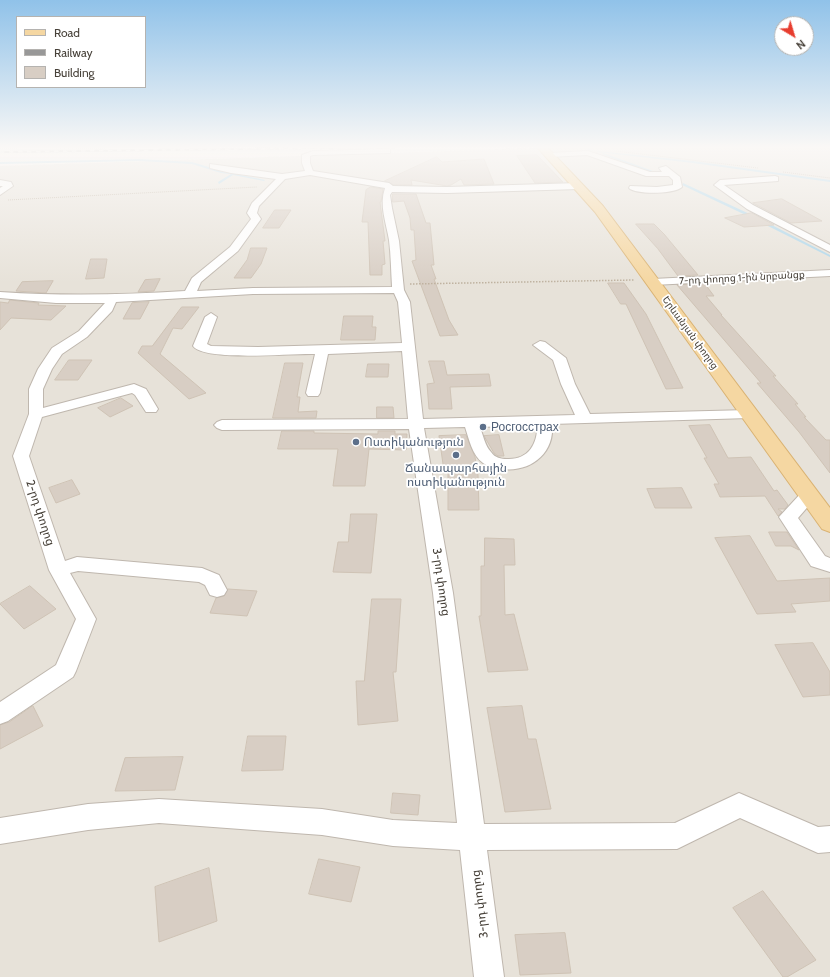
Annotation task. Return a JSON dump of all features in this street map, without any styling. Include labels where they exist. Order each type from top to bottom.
[{"type":"main road","name":"Երևանյան փողոց","points":[[585,193],[599,209],[830,524]]},
{"type":"street","points":[[190,293],[196,280],[222,260],[242,239],[256,219],[252,213],[255,205],[267,193]]},
{"type":"street","name":"3-րդ փողոց","points":[[387,193],[386,195],[394,241],[398,288],[404,302],[416,424],[443,593],[489,977]]},
{"type":"street","points":[[729,193],[750,207],[830,249]]},
{"type":"street","points":[[749,217],[812,252]]},
{"type":"street","name":"7-րդ փողոց 1-ին նրբանցք","points":[[653,282],[830,273]]},
{"type":"street","points":[[0,295],[56,299],[112,299],[190,293],[398,288]]},
{"type":"street","name":"2-րդ փողոց","points":[[0,714],[65,671],[86,618],[59,570],[21,456],[36,414],[36,389],[45,369],[57,351],[83,334],[108,308],[112,299]]},
{"type":"street","points":[[211,317],[200,346],[205,350],[322,350],[408,347]]},
{"type":"street","points":[[540,345],[559,358],[568,384],[585,420]]},
{"type":"street","points":[[313,393],[322,350]]},
{"type":"street","points":[[36,414],[134,388],[141,392],[152,409]]},
{"type":"street","points":[[222,425],[416,424],[749,414]]},
{"type":"street","points":[[471,422],[483,454],[490,461],[499,464],[512,464],[524,462],[534,456],[543,443],[546,427],[544,421]]},
{"type":"street","points":[[809,495],[788,517],[818,561],[830,565]]},
{"type":"street","points":[[59,570],[77,564],[202,575],[212,580],[217,590]]},
{"type":"street","points":[[0,831],[88,817],[159,811],[322,822],[393,833],[473,837],[677,836],[739,805],[818,840],[830,839]]},
{"type":"path","points":[[3,196],[95,193]]},
{"type":"path","points":[[398,288],[432,283],[634,280]]},
{"type":"shaded area","points":[[0,193],[830,193],[830,977],[0,977]]},
{"type":"building","points":[[366,193],[382,193],[380,202],[385,241],[383,241],[385,264],[382,265],[382,275],[370,275],[368,222],[362,222]]},
{"type":"building","points":[[393,194],[416,194],[426,223],[430,223],[434,265],[431,265],[436,279],[434,279],[449,320],[458,335],[440,336],[412,261],[416,260],[414,230],[411,230],[410,218],[404,201],[393,202]]},
{"type":"building","points":[[782,199],[822,221],[791,223],[753,203]]},
{"type":"building","points":[[275,210],[291,210],[279,228],[263,228]]},
{"type":"building","points":[[752,213],[774,225],[744,227],[725,218]]},
{"type":"building","points":[[636,224],[654,224],[698,275],[678,276],[658,249]]},
{"type":"building","points":[[251,248],[267,248],[261,264],[251,278],[234,278],[247,260]]},
{"type":"building","points":[[91,259],[107,259],[104,278],[86,279]]},
{"type":"building","points":[[160,279],[154,291],[138,292],[145,280]]},
{"type":"building","points":[[53,281],[46,293],[16,291],[22,282]]},
{"type":"building","points":[[608,283],[624,283],[646,314],[683,388],[666,389],[626,304],[621,304]]},
{"type":"building","points":[[705,284],[714,296],[706,296],[721,315],[776,376],[773,376],[798,404],[795,404],[806,417],[804,417],[826,440],[830,440],[830,473],[799,432],[757,383],[761,383],[677,285]]},
{"type":"building","points":[[10,300],[39,303],[38,305],[66,306],[51,320],[11,318],[0,330],[0,302],[8,303]]},
{"type":"building","points":[[149,302],[140,319],[123,319],[132,303]]},
{"type":"building","points":[[182,307],[199,307],[182,329],[173,328],[160,354],[206,393],[189,399],[138,353],[142,346],[152,346]]},
{"type":"building","points":[[344,316],[373,316],[372,327],[376,327],[375,340],[341,340]]},
{"type":"building","points":[[69,360],[92,360],[78,380],[55,380]]},
{"type":"building","points":[[429,361],[444,361],[447,375],[489,374],[491,386],[450,387],[452,409],[429,409],[427,384],[434,383]]},
{"type":"building","points":[[285,363],[303,363],[297,397],[300,397],[298,412],[317,411],[316,418],[273,418]]},
{"type":"building","points":[[368,364],[389,364],[388,377],[366,377]]},
{"type":"building","points":[[121,398],[133,406],[110,417],[98,408]]},
{"type":"building","points":[[377,407],[393,407],[394,418],[377,418]]},
{"type":"building","points":[[710,425],[728,458],[751,457],[774,491],[777,490],[788,505],[785,509],[778,509],[782,512],[778,516],[765,496],[720,497],[714,484],[719,484],[704,458],[707,458],[689,426]]},
{"type":"building","points":[[282,431],[378,434],[378,431],[395,431],[395,434],[407,434],[406,450],[369,449],[365,486],[333,486],[338,449],[278,449]]},
{"type":"building","points":[[466,435],[475,457],[478,475],[479,510],[448,510],[448,471],[444,471],[439,436]]},
{"type":"building","points":[[499,435],[504,456],[498,456],[494,453],[484,436]]},
{"type":"building","points":[[72,480],[80,494],[56,503],[49,488]]},
{"type":"building","points":[[682,488],[692,508],[655,508],[647,489]]},
{"type":"building","points":[[351,514],[377,514],[371,573],[333,572],[338,542],[348,542]]},
{"type":"building","points":[[769,532],[787,532],[799,550],[791,546],[776,546]]},
{"type":"building","points":[[750,536],[777,581],[830,578],[830,601],[791,604],[796,612],[757,614],[715,538]]},
{"type":"building","points":[[485,538],[514,539],[515,565],[504,565],[505,615],[514,614],[528,670],[488,672],[479,616],[481,616],[481,566],[484,566]]},
{"type":"building","points":[[30,586],[56,609],[24,629],[0,604]]},
{"type":"building","points":[[228,589],[257,591],[247,616],[210,613],[216,598],[224,596]]},
{"type":"building","points":[[372,599],[401,599],[396,672],[393,672],[398,721],[358,725],[356,681],[364,681]]},
{"type":"building","points":[[813,643],[830,672],[830,695],[803,697],[775,645]]},
{"type":"building","points":[[33,706],[43,726],[0,749],[0,725],[9,722]]},
{"type":"building","points":[[522,706],[528,739],[536,739],[551,809],[505,812],[487,708]]},
{"type":"building","points":[[248,736],[286,736],[283,770],[242,771]]},
{"type":"building","points":[[183,757],[175,790],[115,791],[125,758]]},
{"type":"building","points":[[393,793],[420,795],[418,815],[391,813]]},
{"type":"building","points":[[319,859],[360,867],[351,902],[309,894]]},
{"type":"building","points":[[209,868],[217,921],[159,942],[155,887]]},
{"type":"building","points":[[763,891],[816,960],[787,977],[783,977],[733,908]]},
{"type":"building","points":[[565,933],[571,973],[520,975],[515,935]]},
{"type":"waterway","points":[[701,193],[753,217]]},
{"type":"waterway","points":[[765,223],[830,256]]},
{"type":"place","name":"Росгосстрах","points":[[483,427]]},
{"type":"place","name":"Ոստիկանություն","points":[[356,442]]},
{"type":"place","name":"Ճանապարհային ոստիկանություն","points":[[456,455]]}]
